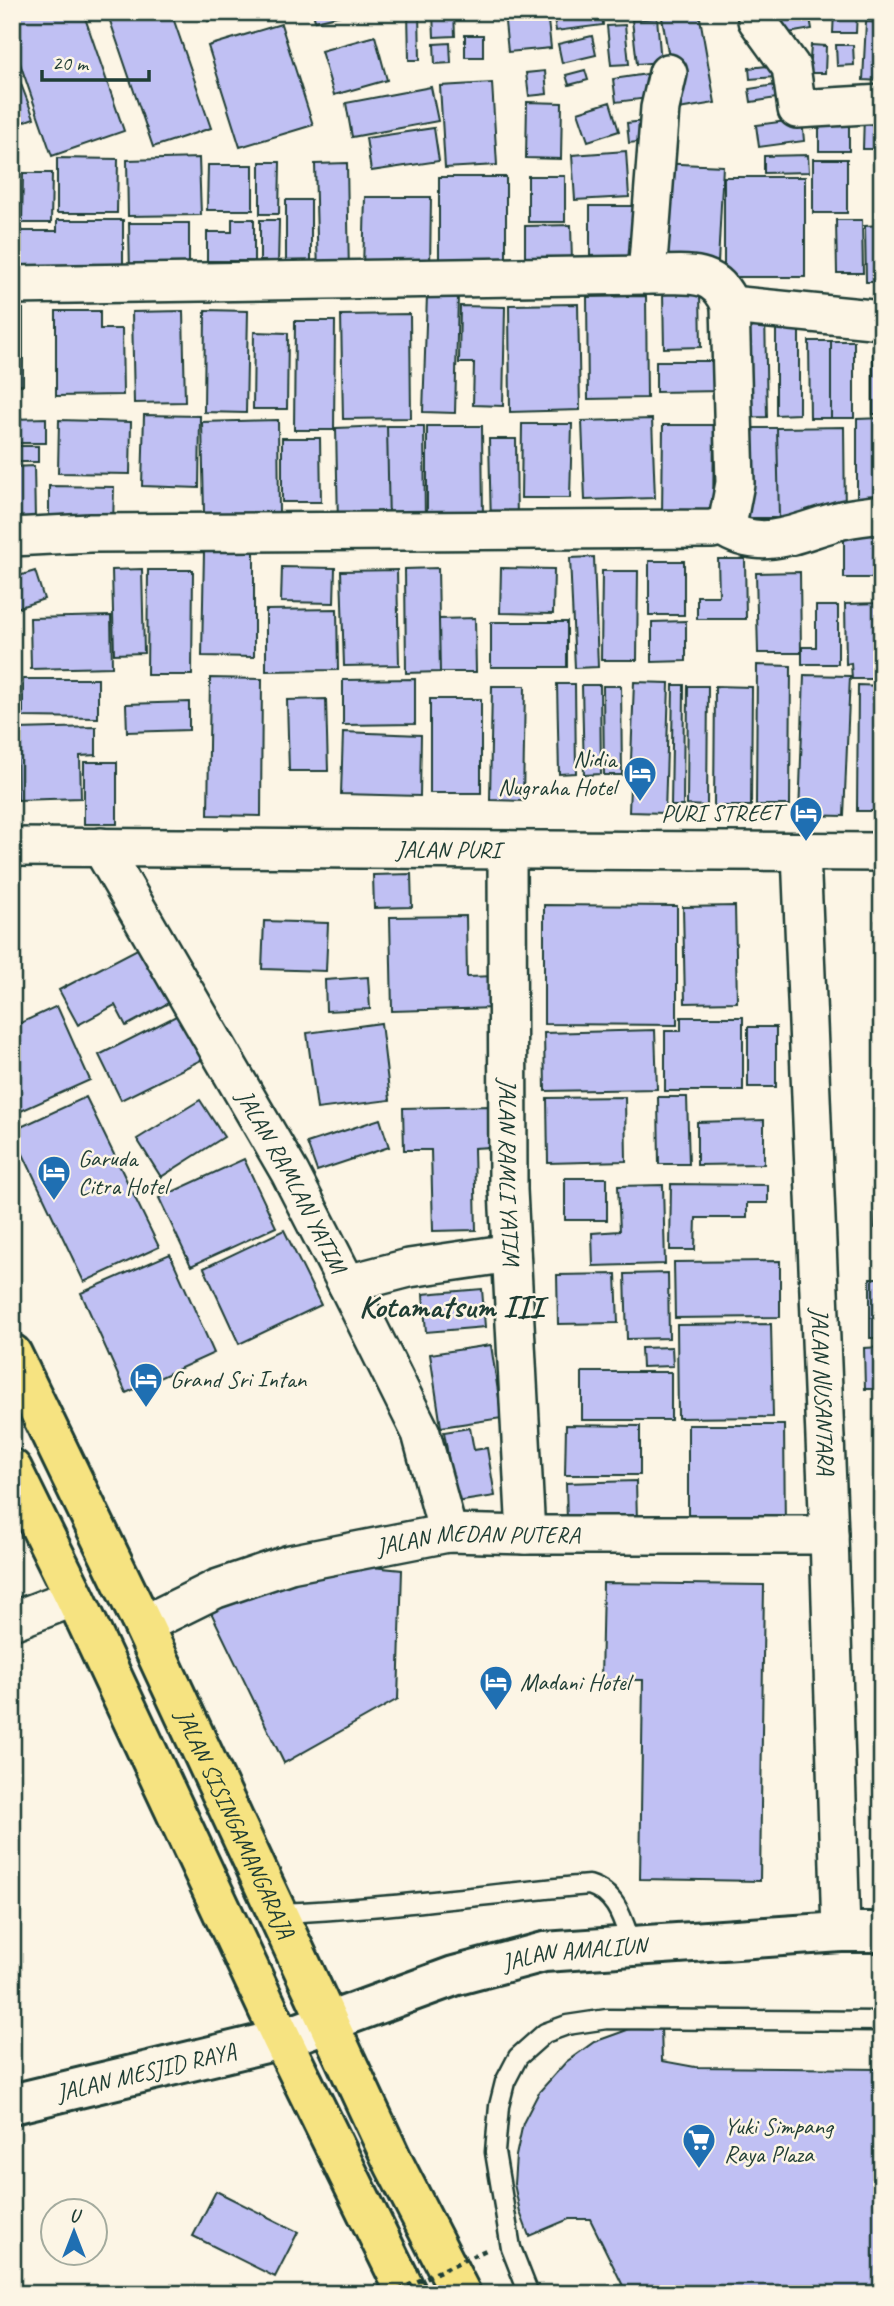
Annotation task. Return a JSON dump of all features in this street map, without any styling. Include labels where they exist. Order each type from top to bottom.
[{"type":"main road","name":"JALAN SISINGAMANGARAJA","points":[[12,1354],[143,1625],[394,2164],[461,2294]]},
{"type":"main road","name":"JALAN SISINGAMANGARAJA","points":[[12,1469],[75,1597],[282,2039],[407,2294]]},
{"type":"street","points":[[757,12],[757,20],[791,67],[797,109],[882,104]]},
{"type":"street","points":[[647,275],[660,108],[668,73]]},
{"type":"street","points":[[12,285],[647,275],[699,276],[714,280],[724,290],[730,305],[735,483],[728,520],[721,526],[712,528],[90,533],[12,537]]},
{"type":"street","points":[[730,305],[882,320]]},
{"type":"street","points":[[721,526],[733,534],[750,539],[785,539],[838,521],[882,513]]},
{"type":"street","name":"JALAN PURI","points":[[12,847],[882,852]]},
{"type":"street","name":"JALAN RAMLAN YATIM","points":[[101,847],[290,1173],[347,1284],[421,1433],[448,1533]]},
{"type":"street","name":"JALAN RAMLI YATIM","points":[[507,850],[508,1191],[526,1535]]},
{"type":"street","name":"JALAN NUSANTARA","points":[[801,853],[829,1535],[841,1932]]},
{"type":"street","points":[[347,1284],[409,1268],[511,1253]]},
{"type":"street","name":"JALAN MEDAN PUTERA","points":[[143,1625],[216,1589],[289,1564],[448,1533],[829,1535]]},
{"type":"street","points":[[12,1621],[75,1597]]},
{"type":"street","name":"JALAN AMALIUN","points":[[282,2039],[454,1976],[544,1952],[841,1932],[882,1932]]},
{"type":"street","name":"JALAN MESJID RAYA","points":[[12,2104],[282,2039]]},
{"type":"lane","points":[[278,1913],[349,1910],[470,1895],[589,1885],[602,1889],[616,1904],[632,1946]]},
{"type":"lane","points":[[529,2294],[511,2248],[495,2152],[499,2106],[505,2082],[518,2057],[529,2045],[545,2033],[568,2025],[607,2019],[882,2021]]},
{"type":"path","points":[[390,2294],[486,2250]]},
{"type":"building","points":[[12,12],[83,12],[124,131],[52,156],[12,40]]},
{"type":"building","points":[[107,12],[171,12],[211,128],[153,147]]},
{"type":"building","points":[[205,12],[240,12],[208,21]]},
{"type":"building","points":[[313,12],[354,12],[315,21]]},
{"type":"building","points":[[408,12],[419,12],[420,60],[409,60]]},
{"type":"building","points":[[433,12],[454,12],[455,36],[434,37]]},
{"type":"building","points":[[504,12],[547,12],[551,48],[508,52]]},
{"type":"building","points":[[602,12],[603,25],[556,31],[554,17]]},
{"type":"building","points":[[661,12],[699,12],[715,103],[678,109]]},
{"type":"building","points":[[766,12],[809,12],[812,29],[770,36]]},
{"type":"building","points":[[834,12],[857,12],[856,33],[833,33]]},
{"type":"building","points":[[657,18],[661,62],[637,64],[632,20]]},
{"type":"building","points":[[866,22],[882,23],[882,81],[863,80]]},
{"type":"building","points":[[281,24],[313,125],[240,147],[208,46]]},
{"type":"building","points":[[625,25],[629,64],[611,65],[607,26]]},
{"type":"building","points":[[465,35],[483,35],[483,57],[465,57]]},
{"type":"building","points":[[375,36],[387,80],[334,95],[321,51]]},
{"type":"building","points":[[592,36],[596,55],[562,63],[558,44]]},
{"type":"building","points":[[450,43],[451,63],[435,64],[434,44]]},
{"type":"building","points":[[811,45],[826,46],[825,73],[809,73]]},
{"type":"building","points":[[836,45],[853,45],[854,65],[837,66]]},
{"type":"building","points":[[12,61],[34,118],[12,126]]},
{"type":"building","points":[[786,64],[787,76],[750,79],[749,68]]},
{"type":"building","points":[[585,70],[588,80],[569,85],[566,75]]},
{"type":"building","points":[[545,71],[547,94],[529,96],[526,73]]},
{"type":"building","points":[[654,73],[657,97],[616,102],[613,79]]},
{"type":"building","points":[[492,83],[497,165],[445,168],[440,86]]},
{"type":"building","points":[[782,84],[783,97],[751,102],[749,89]]},
{"type":"building","points":[[431,87],[438,121],[352,137],[346,103]]},
{"type":"building","points":[[527,102],[562,103],[561,159],[526,158]]},
{"type":"building","points":[[610,102],[619,131],[588,141],[578,112]]},
{"type":"building","points":[[819,114],[849,114],[849,151],[819,151]]},
{"type":"building","points":[[864,114],[882,115],[882,149],[863,149]]},
{"type":"building","points":[[802,119],[804,141],[759,147],[756,125]]},
{"type":"building","points":[[653,120],[655,140],[629,143],[627,123]]},
{"type":"building","points":[[434,128],[439,161],[371,171],[366,138]]},
{"type":"building","points":[[626,151],[629,197],[575,200],[572,155]]},
{"type":"building","points":[[808,155],[809,172],[764,173],[764,156]]},
{"type":"building","points":[[876,157],[882,157],[882,213],[876,213]]},
{"type":"building","points":[[57,158],[118,159],[117,213],[57,213]]},
{"type":"building","points":[[199,158],[201,215],[128,216],[127,160]]},
{"type":"building","points":[[813,159],[847,159],[847,213],[813,213]]},
{"type":"building","points":[[260,162],[280,162],[279,214],[260,214]]},
{"type":"building","points":[[347,163],[349,274],[318,274],[315,164]]},
{"type":"building","points":[[658,163],[723,166],[718,263],[653,260]]},
{"type":"building","points":[[208,165],[253,165],[253,210],[207,210]]},
{"type":"building","points":[[23,173],[52,173],[51,223],[22,223]]},
{"type":"building","points":[[528,176],[565,176],[565,222],[528,222]]},
{"type":"building","points":[[439,177],[506,177],[506,260],[439,260]]},
{"type":"building","points":[[724,177],[805,177],[805,277],[724,277]]},
{"type":"building","points":[[365,197],[431,197],[430,270],[363,269]]},
{"type":"building","points":[[286,200],[311,200],[311,270],[286,270]]},
{"type":"building","points":[[590,206],[641,206],[641,265],[590,265]]},
{"type":"building","points":[[232,219],[254,219],[254,261],[207,261],[207,232],[232,232]]},
{"type":"building","points":[[57,220],[123,220],[123,269],[18,269],[17,231],[57,231]]},
{"type":"building","points":[[260,220],[279,220],[278,267],[260,267]]},
{"type":"building","points":[[836,220],[862,220],[863,273],[837,273]]},
{"type":"building","points":[[129,223],[189,223],[189,275],[130,275]]},
{"type":"building","points":[[571,225],[572,262],[525,263],[525,226]]},
{"type":"building","points":[[882,225],[882,282],[866,282],[865,226]]},
{"type":"building","points":[[700,292],[701,347],[664,348],[663,293]]},
{"type":"building","points":[[427,295],[458,296],[455,413],[423,412]]},
{"type":"building","points":[[646,296],[647,398],[588,399],[587,297]]},
{"type":"building","points":[[578,304],[580,410],[510,412],[509,305]]},
{"type":"building","points":[[460,306],[505,307],[503,406],[473,405],[474,363],[459,363]]},
{"type":"building","points":[[12,309],[23,309],[23,385],[12,385]]},
{"type":"building","points":[[205,310],[248,311],[246,413],[204,412]]},
{"type":"building","points":[[56,311],[100,311],[100,329],[122,329],[123,395],[56,396]]},
{"type":"building","points":[[183,311],[185,402],[134,403],[132,312]]},
{"type":"building","points":[[410,314],[411,418],[343,419],[341,315]]},
{"type":"building","points":[[734,314],[765,314],[767,417],[736,418]]},
{"type":"building","points":[[295,321],[335,321],[334,430],[294,430]]},
{"type":"building","points":[[776,322],[799,322],[799,414],[776,415]]},
{"type":"building","points":[[873,326],[882,326],[882,414],[873,414]]},
{"type":"building","points":[[254,332],[288,333],[287,409],[253,409]]},
{"type":"building","points":[[809,341],[831,341],[831,418],[810,418]]},
{"type":"building","points":[[831,341],[854,341],[854,418],[831,418]]},
{"type":"building","points":[[656,361],[724,361],[724,391],[656,392]]},
{"type":"building","points":[[144,415],[200,416],[199,488],[142,486]]},
{"type":"building","points":[[46,418],[46,443],[14,443],[13,419]]},
{"type":"building","points":[[882,418],[882,506],[857,507],[857,419]]},
{"type":"building","points":[[652,419],[655,498],[585,500],[582,421]]},
{"type":"building","points":[[59,420],[131,422],[130,474],[58,473]]},
{"type":"building","points":[[278,420],[279,513],[204,513],[202,422]]},
{"type":"building","points":[[522,424],[572,424],[570,498],[521,498]]},
{"type":"building","points":[[663,425],[714,425],[713,517],[662,517]]},
{"type":"building","points":[[387,426],[389,523],[338,524],[336,428]]},
{"type":"building","points":[[387,426],[424,426],[425,522],[389,523]]},
{"type":"building","points":[[427,426],[482,426],[483,518],[427,519]]},
{"type":"building","points":[[844,427],[845,517],[779,518],[777,428]]},
{"type":"building","points":[[745,428],[777,428],[779,518],[746,518]]},
{"type":"building","points":[[282,438],[320,438],[321,502],[282,502]]},
{"type":"building","points":[[489,439],[516,439],[517,526],[491,526]]},
{"type":"building","points":[[12,446],[38,446],[38,462],[12,462]]},
{"type":"building","points":[[34,466],[35,519],[12,520],[12,467]]},
{"type":"building","points":[[49,486],[114,487],[113,526],[49,525]]},
{"type":"building","points":[[844,522],[882,522],[882,578],[844,578]]},
{"type":"building","points":[[204,551],[254,552],[254,657],[202,656]]},
{"type":"building","points":[[594,557],[598,667],[575,668],[570,558]]},
{"type":"building","points":[[718,559],[745,559],[746,619],[697,619],[697,596],[719,596]]},
{"type":"building","points":[[649,561],[684,561],[684,615],[649,615]]},
{"type":"building","points":[[282,567],[335,568],[334,603],[281,602]]},
{"type":"building","points":[[438,568],[440,672],[406,673],[405,569]]},
{"type":"building","points":[[501,568],[554,569],[553,614],[500,613]]},
{"type":"building","points":[[142,569],[144,653],[114,654],[112,570]]},
{"type":"building","points":[[148,570],[193,570],[192,675],[147,675]]},
{"type":"building","points":[[397,570],[399,665],[344,666],[341,571]]},
{"type":"building","points":[[35,571],[44,599],[14,609],[12,578]]},
{"type":"building","points":[[602,571],[638,571],[637,660],[601,660]]},
{"type":"building","points":[[800,572],[801,653],[758,653],[756,573]]},
{"type":"building","points":[[882,603],[882,679],[852,679],[851,663],[846,664],[845,604]]},
{"type":"building","points":[[816,606],[838,606],[838,664],[802,664],[802,647],[816,647]]},
{"type":"building","points":[[337,609],[338,670],[266,671],[266,610]]},
{"type":"building","points":[[111,616],[112,667],[31,669],[30,618]]},
{"type":"building","points":[[475,618],[476,672],[440,672],[439,619]]},
{"type":"building","points":[[686,621],[686,661],[652,662],[652,622]]},
{"type":"building","points":[[491,622],[567,622],[567,667],[491,667]]},
{"type":"building","points":[[757,665],[791,666],[790,805],[756,805]]},
{"type":"building","points":[[804,675],[850,676],[844,816],[799,815]]},
{"type":"building","points":[[210,678],[262,679],[261,816],[208,815]]},
{"type":"building","points":[[23,679],[98,679],[98,718],[23,717]]},
{"type":"building","points":[[415,679],[415,724],[343,725],[343,680]]},
{"type":"building","points":[[634,682],[669,683],[665,813],[629,812]]},
{"type":"building","points":[[557,684],[575,684],[576,773],[559,774]]},
{"type":"building","points":[[582,685],[600,685],[601,774],[584,775]]},
{"type":"building","points":[[673,685],[684,685],[683,806],[671,806]]},
{"type":"building","points":[[858,685],[882,686],[882,811],[857,811]]},
{"type":"building","points":[[492,686],[525,686],[523,801],[490,800]]},
{"type":"building","points":[[603,686],[621,686],[622,775],[604,775]]},
{"type":"building","points":[[688,686],[708,686],[707,806],[687,805]]},
{"type":"building","points":[[715,686],[752,687],[751,806],[714,806]]},
{"type":"building","points":[[326,699],[328,771],[289,771],[287,700]]},
{"type":"building","points":[[430,699],[481,699],[481,793],[430,793]]},
{"type":"building","points":[[189,702],[189,730],[127,732],[126,704]]},
{"type":"building","points":[[96,727],[96,755],[80,756],[81,798],[18,800],[17,729]]},
{"type":"building","points":[[343,732],[421,735],[420,796],[341,794]]},
{"type":"building","points":[[84,762],[117,762],[117,824],[84,824]]},
{"type":"building","points":[[411,874],[412,907],[374,908],[373,875]]},
{"type":"building","points":[[544,905],[677,906],[677,1025],[544,1024]]},
{"type":"building","points":[[735,906],[737,1002],[685,1003],[683,907]]},
{"type":"building","points":[[466,916],[467,977],[496,976],[496,1008],[392,1011],[390,917]]},
{"type":"building","points":[[264,921],[328,923],[326,971],[262,969]]},
{"type":"building","points":[[876,921],[882,921],[881,1045]]},
{"type":"building","points":[[145,945],[174,1000],[126,1026],[115,1005],[78,1025],[59,990]]},
{"type":"building","points":[[368,977],[370,1009],[326,1011],[325,980]]},
{"type":"building","points":[[57,1006],[90,1080],[12,1115],[12,1027]]},
{"type":"building","points":[[180,1014],[203,1059],[121,1100],[99,1055]]},
{"type":"building","points":[[681,1017],[743,1017],[743,1091],[665,1091],[665,1031],[681,1031]]},
{"type":"building","points":[[381,1023],[390,1100],[317,1109],[307,1033]]},
{"type":"building","points":[[748,1027],[776,1027],[776,1087],[748,1087]]},
{"type":"building","points":[[655,1030],[657,1089],[545,1091],[544,1033]]},
{"type":"building","points":[[86,1097],[159,1247],[84,1282],[12,1131]]},
{"type":"building","points":[[625,1097],[626,1161],[548,1163],[547,1098]]},
{"type":"building","points":[[658,1097],[687,1097],[689,1164],[659,1164]]},
{"type":"building","points":[[200,1100],[224,1137],[161,1177],[137,1139]]},
{"type":"building","points":[[491,1106],[491,1147],[474,1148],[476,1230],[433,1231],[431,1150],[404,1150],[403,1108]]},
{"type":"building","points":[[380,1119],[389,1147],[317,1171],[307,1143]]},
{"type":"building","points":[[764,1120],[764,1164],[697,1165],[697,1122]]},
{"type":"building","points":[[244,1159],[276,1227],[191,1266],[159,1198]]},
{"type":"building","points":[[565,1178],[607,1178],[607,1220],[565,1220]]},
{"type":"building","points":[[671,1184],[768,1185],[768,1203],[747,1203],[747,1218],[696,1218],[695,1250],[670,1250]]},
{"type":"building","points":[[663,1185],[665,1264],[593,1266],[592,1233],[620,1231],[618,1186]]},
{"type":"building","points":[[876,1193],[882,1194],[882,1229],[875,1228]]},
{"type":"building","points":[[284,1230],[321,1305],[239,1344],[204,1268]]},
{"type":"building","points":[[170,1254],[214,1353],[126,1393],[81,1293]]},
{"type":"building","points":[[780,1261],[780,1317],[675,1318],[674,1262]]},
{"type":"building","points":[[668,1273],[669,1338],[627,1339],[625,1274]]},
{"type":"building","points":[[616,1274],[618,1323],[558,1324],[557,1275]]},
{"type":"building","points":[[870,1278],[882,1278],[882,1338],[870,1338]]},
{"type":"building","points":[[482,1289],[485,1327],[426,1332],[423,1294]]},
{"type":"building","points":[[771,1324],[773,1417],[678,1418],[677,1325]]},
{"type":"building","points":[[491,1345],[502,1418],[441,1427],[430,1354]]},
{"type":"building","points":[[672,1347],[673,1366],[642,1367],[641,1348]]},
{"type":"building","points":[[882,1347],[882,1389],[865,1389],[864,1348]]},
{"type":"building","points":[[582,1372],[671,1372],[671,1420],[582,1420]]},
{"type":"building","points":[[566,1425],[640,1426],[640,1475],[565,1475]]},
{"type":"building","points":[[688,1425],[784,1425],[785,1530],[688,1530]]},
{"type":"building","points":[[470,1428],[474,1450],[487,1448],[495,1496],[456,1502],[444,1432]]},
{"type":"building","points":[[636,1481],[637,1521],[567,1522],[566,1483]]},
{"type":"building","points":[[341,1564],[402,1570],[398,1699],[284,1763],[205,1600]]},
{"type":"building","points":[[603,1583],[764,1585],[760,1881],[640,1879],[643,1680],[601,1680]]},
{"type":"building","points":[[878,1803],[882,1803],[882,1874],[878,1874]]},
{"type":"building","name":"Yuki Simpang Raya Plaza","points":[[661,2026],[662,2061],[695,2067],[882,2069],[882,2294],[627,2294],[590,2219],[569,2219],[529,2236],[514,2184],[516,2156],[523,2123],[539,2092],[566,2062],[594,2042],[630,2029]]},
{"type":"building","points":[[216,2191],[298,2232],[275,2277],[193,2236]]},
{"type":"place","name":"Nidia Nugraha Hotel","points":[[640,803]]},
{"type":"place","name":"PURI STREET","points":[[806,843]]},
{"type":"place","name":"Garuda Citra Hotel","points":[[54,1202]]},
{"type":"place","name":"Grand Sri Intan","points":[[146,1409]]},
{"type":"place","name":"Madani Hotel","points":[[496,1712]]},
{"type":"place","name":"Yuki Simpang Raya Plaza","points":[[699,2170]]},
{"type":"district","name":"Kotamatsum III","points":[[451,1306]]}]
